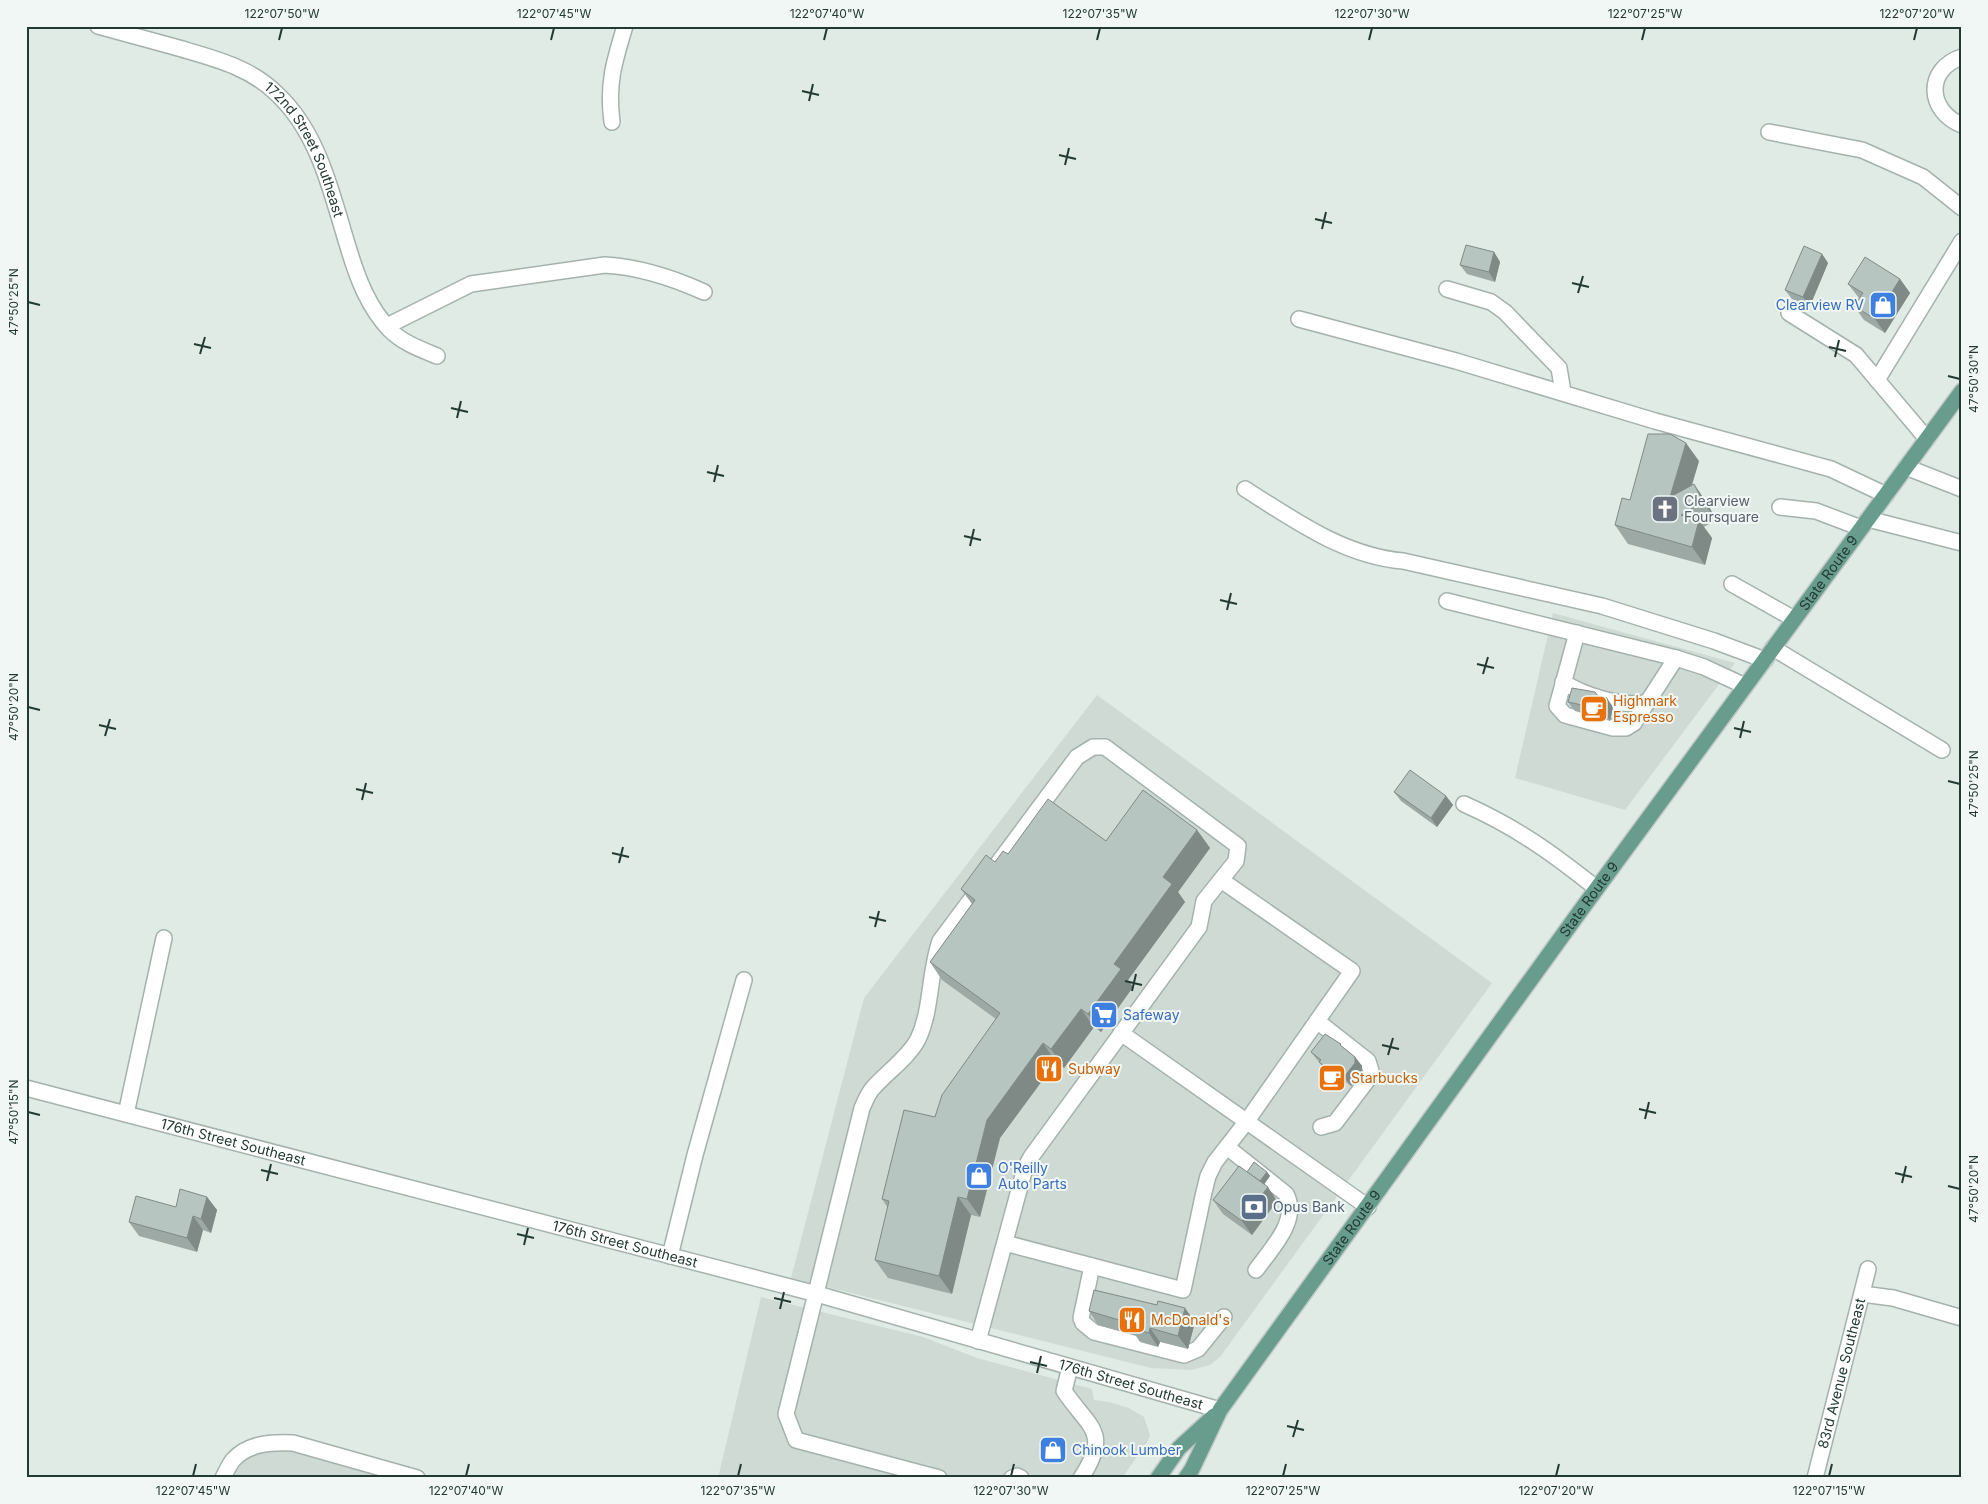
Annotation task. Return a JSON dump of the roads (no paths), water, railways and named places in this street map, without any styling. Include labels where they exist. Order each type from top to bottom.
[{"type":"main road","name":"State Route 9","points":[[1186,1478],[1220,1410],[1596,888],[1962,391]]},
{"type":"main road","name":"State Route 9","points":[[1158,1478],[1179,1448],[1220,1410]]},
{"type":"street","name":"172nd Street Southeast","points":[[98,26],[227,62],[254,76],[277,93],[299,118],[319,154],[360,286],[377,314],[387,326],[410,345],[437,356]]},
{"type":"street","points":[[612,122],[610,100],[612,70],[625,26]]},
{"type":"street","points":[[1962,57],[1950,62],[1942,70],[1937,79],[1935,90],[1936,101],[1942,112],[1950,120],[1962,125]]},
{"type":"street","points":[[1769,132],[1862,150],[1923,178],[1962,208]]},
{"type":"street","points":[[1877,380],[1962,241]]},
{"type":"street","points":[[387,326],[471,284],[605,265],[624,266],[659,275],[704,292]]},
{"type":"street","points":[[1447,289],[1491,302],[1505,312],[1559,368],[1563,392]]},
{"type":"street","points":[[1788,312],[1856,355],[1898,403],[1926,439]]},
{"type":"street","points":[[1299,319],[1563,392],[1655,421],[1831,469],[1886,495]]},
{"type":"street","points":[[1906,467],[1962,489]]},
{"type":"street","points":[[1245,489],[1321,536],[1350,548],[1390,560],[1403,561],[1602,606],[1714,641],[1769,654],[1942,750]]},
{"type":"street","points":[[1780,507],[1816,510],[1864,524],[1962,543]]},
{"type":"street","points":[[1732,584],[1794,619]]},
{"type":"street","points":[[1447,601],[1676,658],[1704,667],[1745,686]]},
{"type":"street","points":[[1576,633],[1557,706],[1565,715],[1613,728],[1626,728],[1634,722],[1676,658]]},
{"type":"street","points":[[1563,682],[1576,690],[1632,705],[1645,703]]},
{"type":"street","points":[[939,1478],[796,1440],[786,1414],[862,1108],[872,1088],[889,1074],[917,1041],[923,1026],[935,955],[940,941],[1077,757],[1093,747],[1105,747],[1238,846],[1236,861],[1204,901],[1199,927],[1031,1157],[1025,1168],[978,1341]]},
{"type":"street","points":[[1464,804],[1497,818],[1547,849],[1596,888]]},
{"type":"street","points":[[1005,1243],[1182,1290],[1208,1176],[1216,1162],[1352,971],[1221,880]]},
{"type":"street","points":[[126,1114],[164,938]]},
{"type":"street","points":[[670,1256],[695,1155],[744,980]]},
{"type":"street","points":[[1317,1021],[1368,1061],[1371,1071],[1369,1078],[1335,1123],[1321,1127]]},
{"type":"street","points":[[1122,1033],[1368,1206]]},
{"type":"street","name":"176th Street Southeast","points":[[26,1088],[817,1294],[1220,1410]]},
{"type":"street","points":[[1227,1147],[1286,1194],[1290,1202],[1289,1218],[1285,1229],[1256,1270]]},
{"type":"street","points":[[1092,1266],[1081,1318],[1083,1323],[1094,1332],[1184,1356],[1198,1349],[1224,1317]]},
{"type":"street","name":"83rd Avenue Southeast","points":[[1815,1478],[1868,1269]]},
{"type":"street","points":[[1862,1294],[1893,1298],[1962,1318]]},
{"type":"street","points":[[1070,1367],[1064,1391],[1092,1427],[1097,1443],[1092,1461],[1081,1478]]},
{"type":"street","points":[[223,1478],[233,1460],[251,1447],[273,1442],[293,1443],[417,1478]]},
{"type":"street","points":[[1012,1478],[1017,1476],[1021,1478]]},
{"type":"place","name":"Clearview RV","points":[[1883,305]]},
{"type":"place","name":"Clearview Foursquare","points":[[1665,509]]},
{"type":"place","name":"Highmark Espresso","points":[[1594,709]]},
{"type":"place","name":"Safeway","points":[[1104,1015]]},
{"type":"place","name":"Subway","points":[[1049,1069]]},
{"type":"place","name":"Starbucks","points":[[1332,1078]]},
{"type":"place","name":"O'Reilly Auto Parts","points":[[979,1176]]},
{"type":"place","name":"Opus Bank","points":[[1254,1207]]},
{"type":"place","name":"McDonald's","points":[[1132,1320]]},
{"type":"place","name":"Chinook Lumber","points":[[1053,1450]]}]
